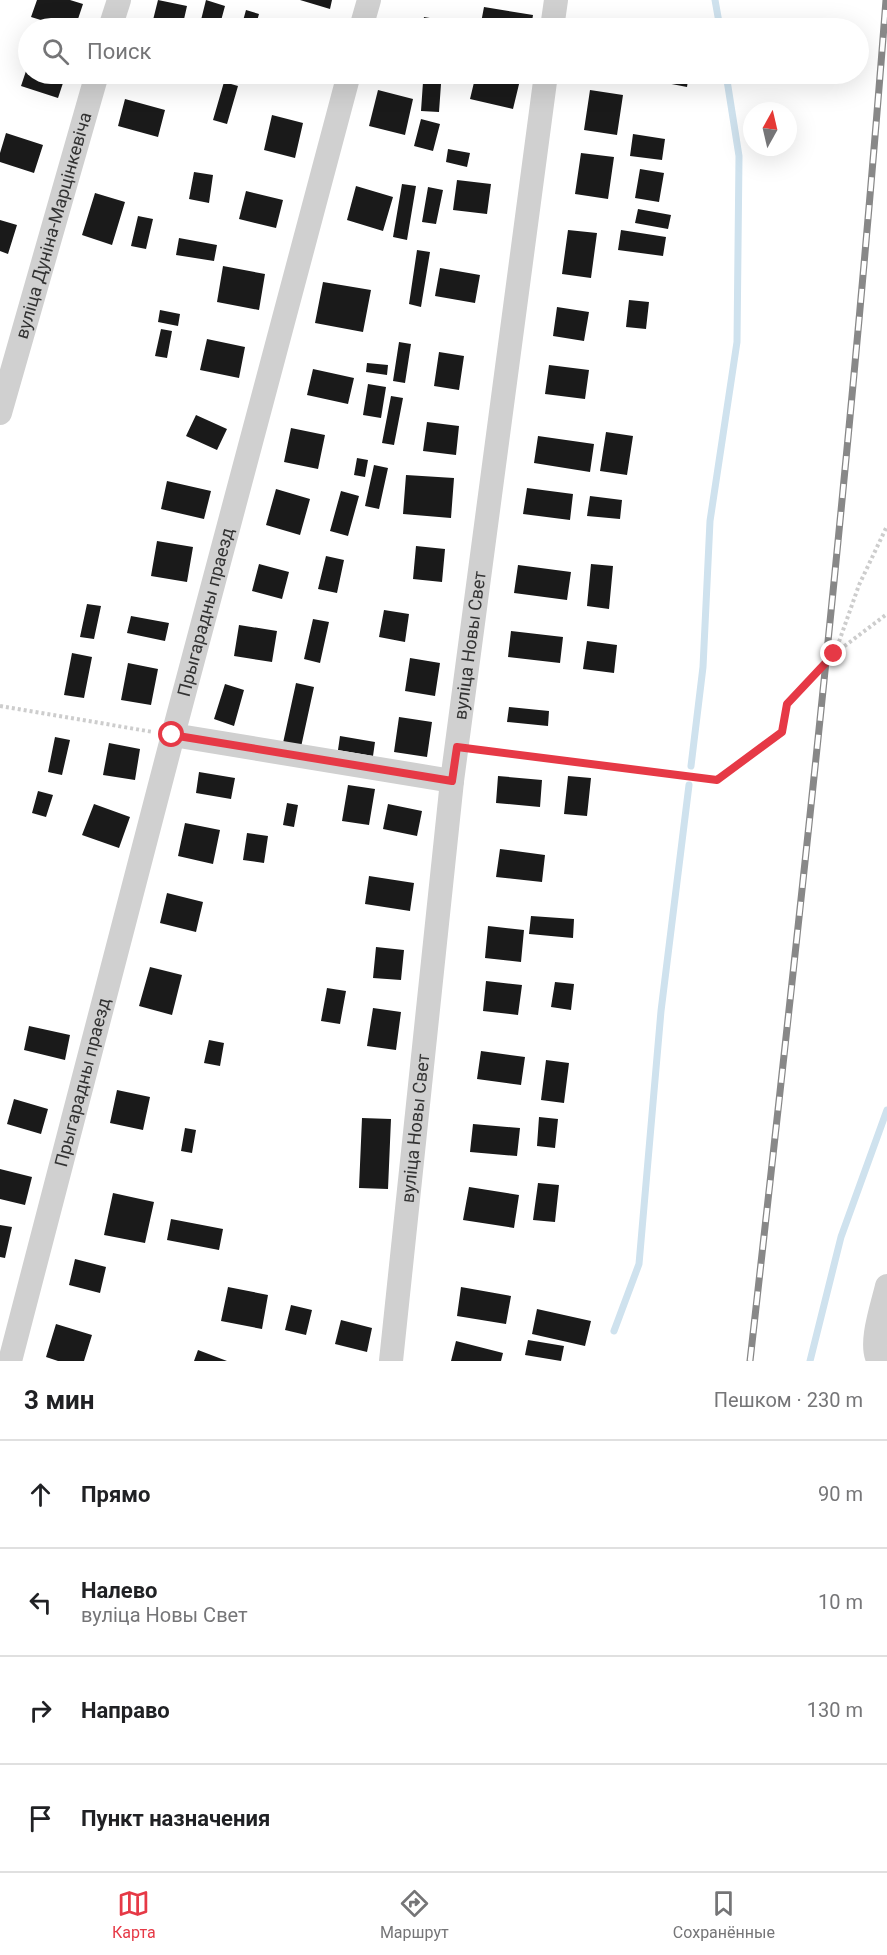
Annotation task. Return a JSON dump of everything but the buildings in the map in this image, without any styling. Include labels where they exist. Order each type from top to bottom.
[{"type":"street","points":[[113,18],[119,0]]},
{"type":"street","points":[[364,18],[369,0]]},
{"type":"street","points":[[553,18],[555,0]]},
{"type":"street","name":"вуліца Дуніна-Марцінкевіча","points":[[0,413],[95,84]]},
{"type":"street","name":"Прыгарадны праезд","points":[[10,1361],[172,735],[346,84]]},
{"type":"street","name":"вуліца Новы Свет","points":[[392,1361],[452,781],[545,84]]},
{"type":"street","points":[[172,735],[452,781]]},
{"type":"street","points":[[879,1361],[876,1358],[874,1340],[887,1286]]},
{"type":"path","points":[[834,654],[859,585],[887,526]]},
{"type":"path","points":[[457,747],[717,780],[782,732],[787,704],[834,654],[887,614]]},
{"type":"path","points":[[0,706],[172,735]]},
{"type":"waterway","points":[[715,0],[718,18]]},
{"type":"waterway","points":[[691,766],[703,667],[710,521],[737,342],[739,156],[728,84]]},
{"type":"waterway","points":[[614,1331],[639,1264],[661,1011],[689,785]]},
{"type":"waterway","points":[[810,1361],[841,1237],[887,1110]]},
{"type":"railway","points":[[750,1361],[841,511],[886,0]]},
{"type":"route","points":[[172,735],[452,781],[457,747],[717,780],[782,732],[787,704],[834,654]]}]
